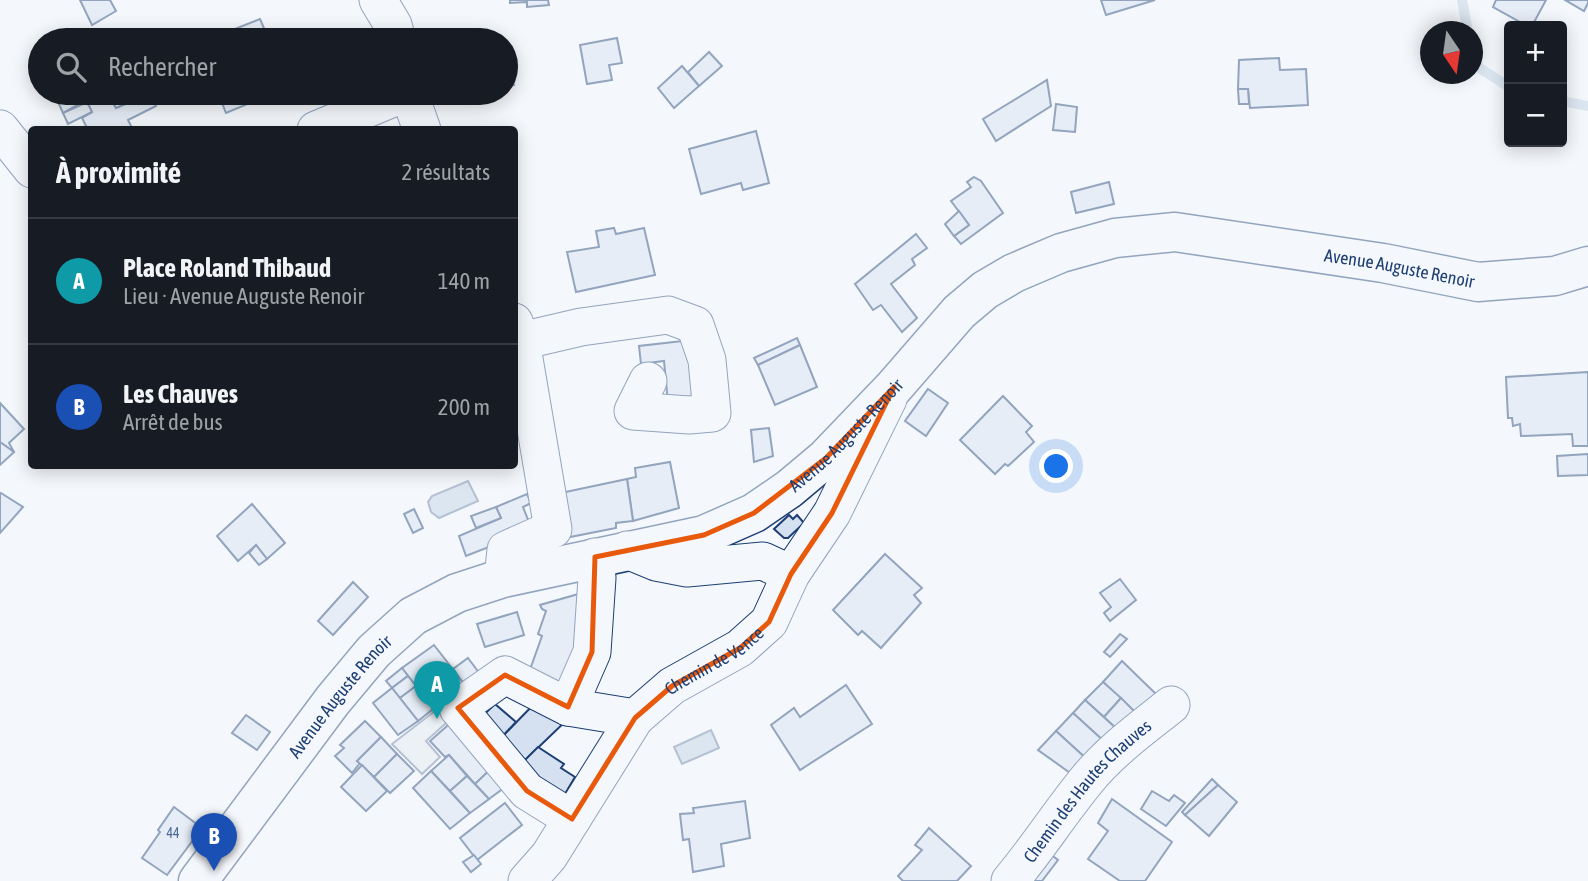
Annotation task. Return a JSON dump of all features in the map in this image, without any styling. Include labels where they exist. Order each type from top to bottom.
[{"type":"main road","name":"Avenue Auguste Renoir","points":[[198,881],[333,699],[374,651],[413,616],[457,593],[503,578],[704,535],[754,513],[789,489],[826,458],[894,387],[942,329],[985,290],[1014,273],[1061,253],[1115,238],[1175,232],[1383,263],[1478,282],[1555,275],[1588,266]]},
{"type":"street","points":[[377,0],[394,28]]},
{"type":"street","points":[[326,126],[377,105]]},
{"type":"street","points":[[412,105],[420,126]]},
{"type":"street","points":[[0,129],[28,164]]},
{"type":"street","points":[[518,331],[582,327],[668,315],[695,325],[707,360],[712,413],[689,415],[633,411],[648,381]]},
{"type":"street","points":[[503,578],[506,550],[553,529],[518,336]]},
{"type":"street","name":"Chemin de Vence","points":[[527,881],[549,856],[635,718],[671,686],[740,648],[769,622],[791,574],[832,513],[894,387]]},
{"type":"street","points":[[568,706],[592,652],[597,579],[611,553],[687,568],[763,561],[791,574]]},
{"type":"street","points":[[572,819],[527,791],[458,708],[505,675],[568,706],[635,718]]},
{"type":"street","name":"Chemin des Hautes Chauves","points":[[1010,881],[1041,844],[1086,780],[1122,745],[1171,705]]},
{"type":"highlighted area","points":[[894,387],[832,513],[791,574],[769,622],[740,648],[672,686],[635,718],[572,819],[527,791],[458,708],[505,675],[568,707],[592,652],[595,557],[704,535],[754,513],[826,458]]},
{"type":"shaded area","points":[[500,661],[456,714],[426,741],[440,757],[422,774],[392,744]]},
{"type":"water","points":[[468,481],[478,501],[439,518],[431,512],[428,502],[432,496]]},
{"type":"water","points":[[711,730],[719,748],[682,764],[674,747]]},
{"type":"building","points":[[80,0],[110,0],[116,11],[92,25]]},
{"type":"building","points":[[510,0],[548,0],[549,5],[527,7],[527,2],[510,3]]},
{"type":"building","points":[[1101,0],[1155,0],[1106,15]]},
{"type":"building","points":[[1496,0],[1546,0],[1535,21],[1518,21],[1493,7]]},
{"type":"building","points":[[1565,0],[1588,0],[1588,3],[1584,11]]},
{"type":"building","points":[[260,19],[264,28],[237,28]]},
{"type":"building","points":[[617,38],[622,63],[609,65],[612,80],[587,84],[580,45]]},
{"type":"building","points":[[709,52],[722,66],[699,86],[688,72]]},
{"type":"building","points":[[1279,58],[1280,70],[1306,69],[1308,105],[1250,108],[1248,89],[1238,89],[1239,60]]},
{"type":"building","points":[[682,66],[699,86],[674,108],[658,88]]},
{"type":"building","points":[[1047,80],[1051,106],[996,141],[983,119]]},
{"type":"building","points":[[1238,89],[1248,89],[1249,104],[1239,104]]},
{"type":"building","points":[[1056,104],[1077,107],[1075,132],[1053,130]]},
{"type":"building","points":[[59,105],[77,105],[63,113]]},
{"type":"building","points":[[80,105],[88,105],[92,112],[68,124],[63,113]]},
{"type":"building","points":[[88,105],[114,105],[116,108],[123,105],[156,106],[128,120],[131,126],[86,126],[82,118],[92,112]]},
{"type":"building","points":[[223,105],[245,105],[226,113]]},
{"type":"building","points":[[756,131],[769,183],[743,190],[741,183],[701,194],[689,149]]},
{"type":"building","points":[[974,177],[981,181],[1003,213],[961,244],[954,236],[969,225],[951,201],[971,187],[967,182]]},
{"type":"building","points":[[1109,182],[1114,204],[1076,213],[1071,192]]},
{"type":"building","points":[[959,211],[969,225],[954,236],[945,224]]},
{"type":"building","points":[[614,228],[616,234],[644,228],[655,275],[576,292],[567,252],[599,247],[596,231]]},
{"type":"building","points":[[916,234],[927,248],[912,259],[915,265],[891,284],[917,318],[902,332],[881,305],[873,310],[855,284]]},
{"type":"building","points":[[797,338],[800,345],[758,365],[754,358]]},
{"type":"building","points":[[691,340],[696,400],[668,403],[664,361],[641,364],[639,346]]},
{"type":"building","points":[[800,345],[817,387],[775,405],[758,365]]},
{"type":"building","points":[[1588,372],[1588,446],[1573,446],[1572,434],[1521,436],[1520,424],[1513,426],[1512,418],[1508,418],[1506,377]]},
{"type":"building","points":[[928,389],[948,403],[926,436],[905,421]]},
{"type":"building","points":[[1003,396],[1032,426],[1026,432],[1034,442],[995,474],[960,440]]},
{"type":"building","points":[[0,403],[24,429],[9,443],[14,452],[0,442]]},
{"type":"building","points":[[769,428],[773,456],[754,462],[751,430]]},
{"type":"building","points":[[0,442],[14,452],[0,465]]},
{"type":"building","points":[[1588,454],[1588,475],[1558,476],[1557,456]]},
{"type":"building","points":[[670,462],[679,508],[633,521],[627,479],[636,477],[635,468]]},
{"type":"building","points":[[627,479],[633,521],[616,523],[616,528],[570,537],[556,494]]},
{"type":"building","points":[[0,494],[23,507],[0,533]]},
{"type":"building","points":[[527,494],[531,503],[523,507],[532,530],[466,556],[459,536],[501,518],[496,507]]},
{"type":"building","points":[[252,504],[285,543],[267,559],[256,545],[238,561],[217,536]]},
{"type":"building","points":[[496,507],[501,518],[476,528],[471,516]]},
{"type":"building","points":[[414,509],[423,528],[413,533],[404,514]]},
{"type":"building","points":[[789,515],[793,519],[797,515],[804,523],[788,538],[784,538],[774,529]]},
{"type":"building","points":[[256,545],[267,559],[259,565],[249,553]]},
{"type":"building","points":[[885,554],[922,588],[914,595],[921,603],[881,648],[862,631],[858,635],[833,610]]},
{"type":"building","points":[[1120,579],[1136,600],[1110,621],[1104,613],[1111,607],[1100,593]]},
{"type":"building","points":[[353,582],[368,597],[333,635],[318,621]]},
{"type":"building","points":[[589,591],[573,673],[560,697],[527,678],[542,636],[538,634],[546,611],[540,605]]},
{"type":"building","points":[[517,612],[524,635],[485,647],[477,624]]},
{"type":"building","points":[[1120,634],[1127,639],[1110,657],[1104,652]]},
{"type":"building","points":[[434,645],[465,685],[458,692],[439,669],[416,686],[402,668]]},
{"type":"building","points":[[468,658],[480,674],[465,685],[453,669]]},
{"type":"building","points":[[1122,661],[1157,695],[1138,715],[1103,682]]},
{"type":"building","points":[[402,668],[408,676],[392,688],[386,681]]},
{"type":"building","points":[[439,669],[458,692],[433,709],[416,686]]},
{"type":"building","points":[[408,676],[416,686],[400,698],[392,688]]},
{"type":"building","points":[[1103,682],[1121,698],[1104,717],[1085,700]]},
{"type":"building","points":[[846,685],[872,724],[800,770],[771,725],[794,708],[800,717]]},
{"type":"building","points":[[416,686],[433,709],[418,721],[400,698]]},
{"type":"building","points":[[392,688],[418,721],[398,735],[373,703]]},
{"type":"building","points":[[1121,698],[1138,715],[1119,731],[1104,717]]},
{"type":"building","points":[[538,700],[570,717],[520,765],[496,743]]},
{"type":"building","points":[[1085,700],[1119,731],[1107,744],[1073,713]]},
{"type":"building","points":[[495,704],[516,722],[496,743],[474,724]]},
{"type":"building","points":[[1073,713],[1107,744],[1091,763],[1056,731]]},
{"type":"building","points":[[246,715],[270,732],[257,750],[232,733]]},
{"type":"building","points":[[455,719],[496,764],[475,784],[449,755],[445,757],[430,741]]},
{"type":"building","points":[[365,721],[381,737],[357,761],[360,763],[352,773],[335,756],[344,748],[340,745]]},
{"type":"building","points":[[1056,731],[1091,763],[1073,775],[1038,750]]},
{"type":"building","points":[[381,737],[397,754],[374,777],[357,761]]},
{"type":"building","points":[[538,747],[564,764],[561,768],[575,777],[562,799],[520,765]]},
{"type":"building","points":[[397,754],[414,771],[390,793],[374,777]]},
{"type":"building","points":[[449,755],[467,776],[450,791],[431,771]]},
{"type":"building","points":[[496,764],[512,782],[489,799],[475,784]]},
{"type":"building","points":[[362,765],[387,791],[366,811],[341,787]]},
{"type":"building","points":[[431,771],[470,813],[450,829],[413,788]]},
{"type":"building","points":[[467,776],[489,799],[470,813],[450,791]]},
{"type":"building","points":[[1212,779],[1218,785],[1185,815],[1182,812]]},
{"type":"building","points":[[1218,785],[1237,802],[1209,836],[1185,815]]},
{"type":"building","points":[[1152,791],[1169,801],[1174,795],[1185,803],[1166,826],[1141,809]]},
{"type":"building","points":[[1112,799],[1172,842],[1145,881],[1120,881],[1088,859],[1108,831],[1098,823]]},
{"type":"building","points":[[745,801],[750,838],[721,844],[724,866],[693,872],[689,839],[683,840],[680,814],[694,813],[693,808]]},
{"type":"building","points":[[505,803],[522,825],[477,860],[460,838]]},
{"type":"building","points":[[174,807],[202,828],[167,875],[142,858]]},
{"type":"building","points":[[929,828],[971,866],[957,881],[903,881],[898,876],[922,850],[915,845]]},
{"type":"building","points":[[1045,850],[1058,860],[1042,881],[1032,881]]},
{"type":"building","points":[[474,855],[481,864],[471,872],[463,862]]},
{"type":"waterway","points":[[1462,0],[1466,21]]},
{"type":"waterway","points":[[1483,70],[1504,84]]},
{"type":"waterway","points":[[1567,102],[1588,106]]},
{"type":"place","name":"Place Roland Thibaud","points":[[437,719]]},
{"type":"place","name":"Les Chauves","points":[[214,871]]}]
